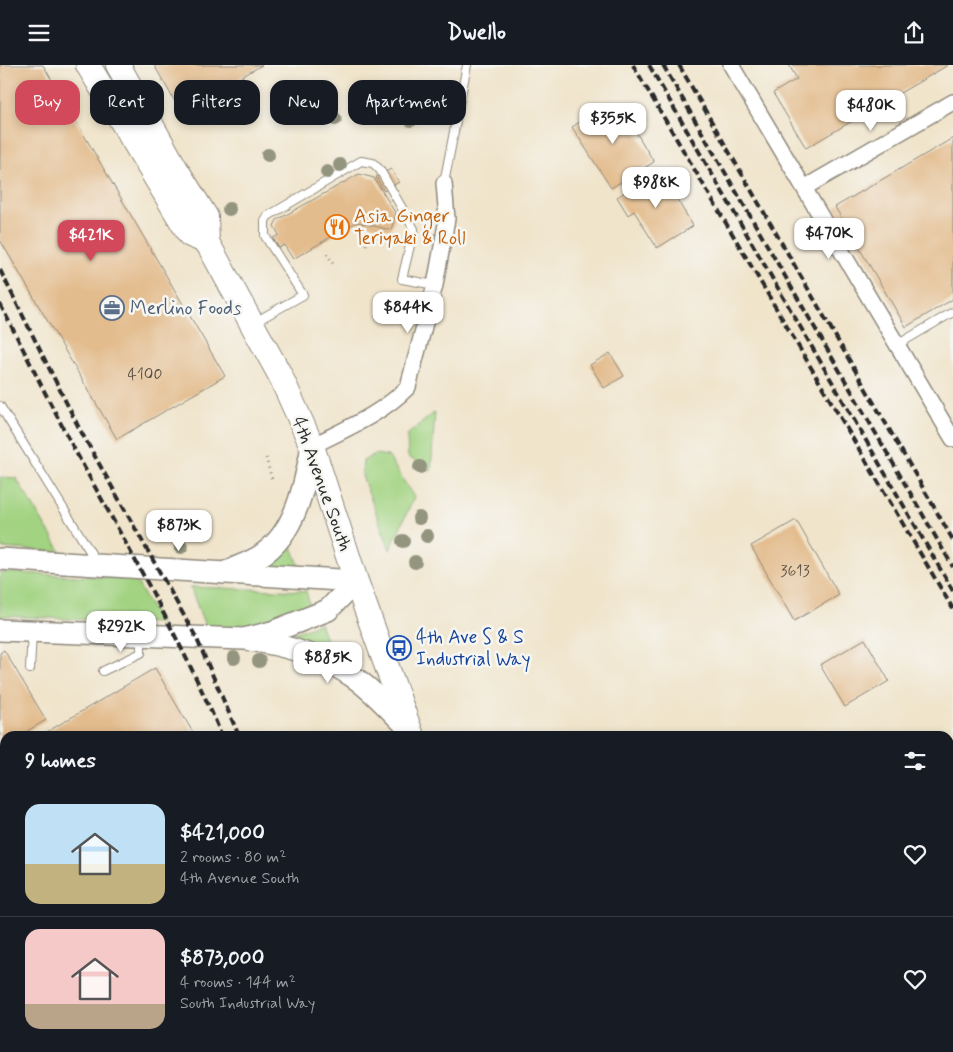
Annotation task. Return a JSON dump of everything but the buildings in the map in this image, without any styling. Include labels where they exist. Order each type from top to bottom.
[{"type":"main road","name":"4th Avenue South","points":[[88,65],[97,80]]},
{"type":"main road","name":"4th Avenue South","points":[[118,65],[176,169],[206,217],[207,242],[280,375],[312,446],[356,581],[410,731]]},
{"type":"main road","name":"4th Avenue South","points":[[124,125],[190,235],[207,242]]},
{"type":"main road","points":[[138,125],[164,166],[176,169]]},
{"type":"street","points":[[731,65],[953,439]]},
{"type":"street","points":[[804,188],[953,102]]},
{"type":"street","points":[[223,574],[260,556],[275,542],[290,521],[300,502],[312,446],[372,414],[398,398],[408,387],[435,285],[447,219],[444,183]]},
{"type":"street","points":[[0,559],[356,581]]},
{"type":"street","points":[[244,639],[272,632],[328,610],[356,581]]},
{"type":"street","points":[[0,630],[244,639],[269,643],[328,663],[352,676],[409,731]]},
{"type":"lane","points":[[444,183],[467,65]]},
{"type":"lane","points":[[252,325],[303,295],[265,236],[265,221],[268,216],[361,161],[373,163],[380,170],[414,229],[402,279],[435,285]]},
{"type":"lane","points":[[897,345],[953,312]]},
{"type":"lane","points":[[0,406],[98,565]]},
{"type":"lane","points":[[30,669],[32,631]]},
{"type":"lane","points":[[103,671],[140,653],[141,635]]},
{"type":"path","points":[[366,245],[370,231]]},
{"type":"path","points":[[327,254],[334,265]]},
{"type":"path","points":[[266,458],[272,480]]},
{"type":"green space","points":[[435,412],[431,471],[408,457],[407,435]]},
{"type":"green space","points":[[375,454],[388,456],[414,497],[390,550],[362,476],[363,461]]},
{"type":"green space","points":[[0,477],[16,478],[61,552],[0,548]]},
{"type":"green space","points":[[291,544],[301,571],[261,569]]},
{"type":"green space","points":[[0,572],[135,579],[160,623],[0,616]]},
{"type":"green space","points":[[190,587],[306,591],[310,606],[273,623],[207,631]]},
{"type":"green space","points":[[320,623],[330,650],[281,638]]},
{"type":"railway","points":[[633,65],[953,609]]},
{"type":"railway","points":[[649,65],[953,591]]},
{"type":"railway","points":[[663,65],[953,567]]},
{"type":"railway","points":[[679,65],[953,540]]},
{"type":"railway","points":[[0,270],[79,428],[196,637],[237,731]]},
{"type":"railway","points":[[0,304],[68,437],[172,629],[220,731]]},
{"type":"place","name":"Asia Ginger Teriyaki & Roll","points":[[337,227]]},
{"type":"place","name":"Merlino Foods","points":[[112,308]]},
{"type":"place","name":"4th Ave S & S Industrial Way","points":[[399,648]]}]
